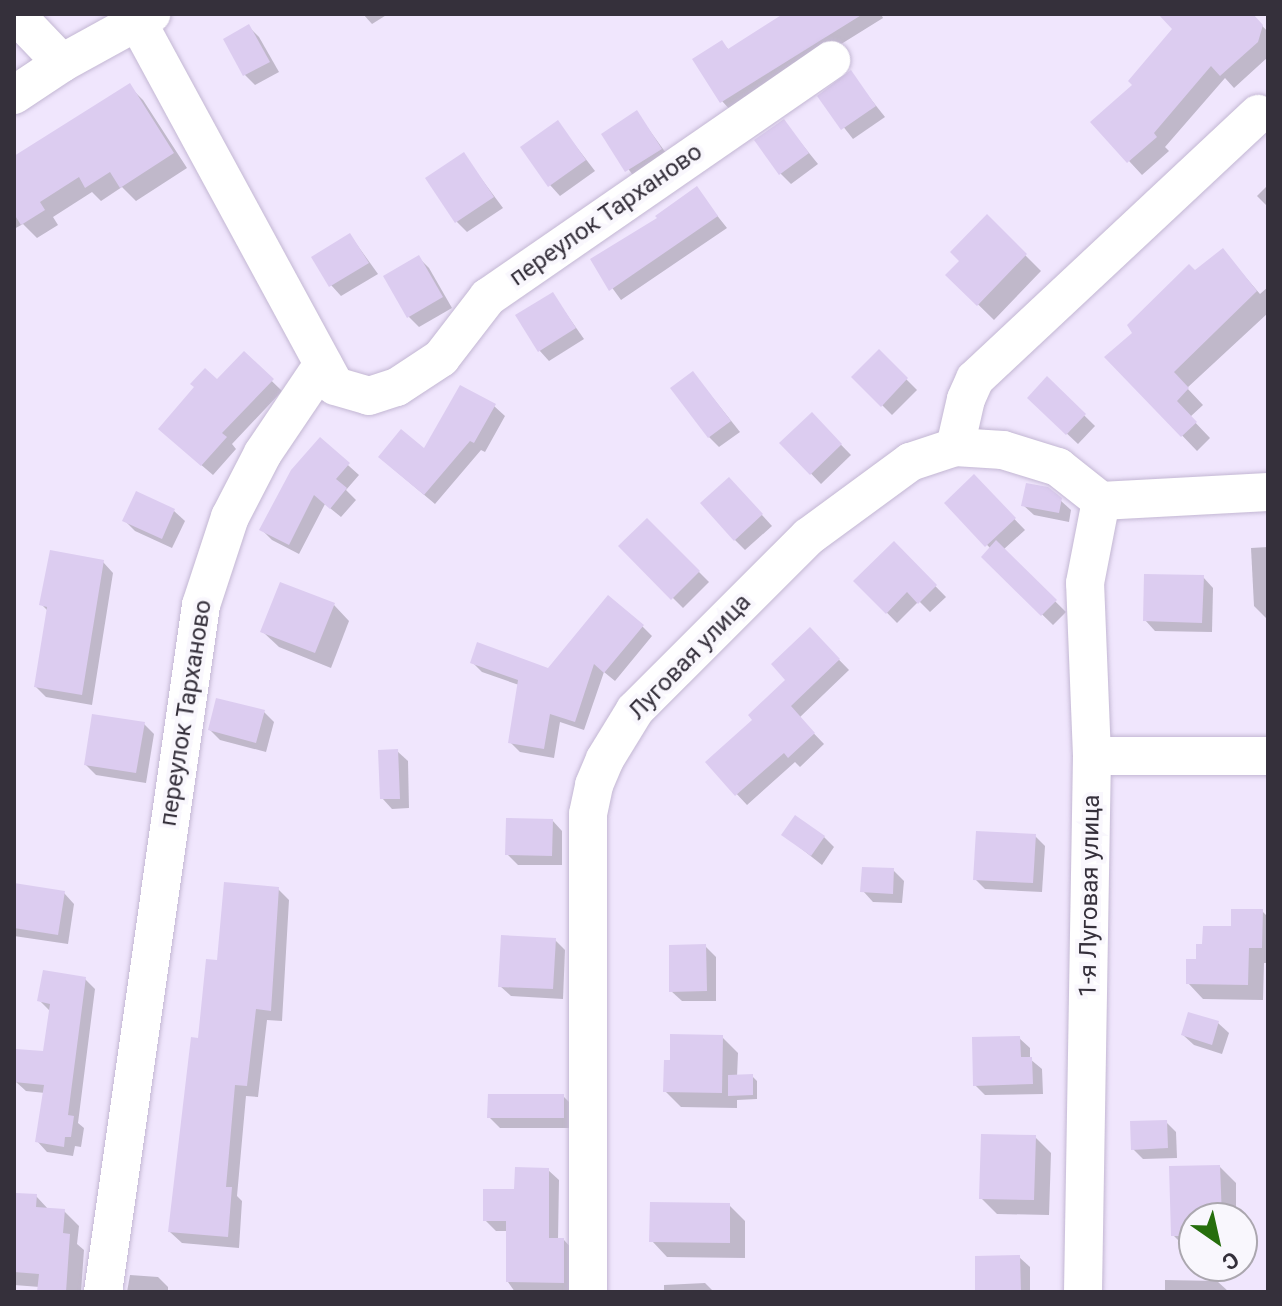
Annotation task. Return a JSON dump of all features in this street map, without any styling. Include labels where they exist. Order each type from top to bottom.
[{"type":"street","points":[[15,14],[62,63]]},
{"type":"street","points":[[14,95],[62,63],[144,18],[323,364]]},
{"type":"street","name":"переулок Тарханово","points":[[103,1292],[201,605],[230,517],[263,453],[323,364],[335,386],[369,396],[397,387],[441,358],[488,297],[831,60]]},
{"type":"street","points":[[955,447],[966,399],[975,379],[1258,114]]},
{"type":"street","name":"Луговая улица","points":[[588,1292],[588,814],[594,785],[617,735],[635,710],[808,537],[910,462],[955,447],[1003,450],[1058,467],[1101,501]]},
{"type":"street","points":[[1101,501],[1268,492]]},
{"type":"street","name":"1-я Луговая улица","points":[[1083,1292],[1092,756],[1085,583],[1101,501]]},
{"type":"street","points":[[1092,756],[1268,756]]},
{"type":"building","points":[[783,14],[863,14],[720,103],[692,59],[722,40],[728,49]]},
{"type":"building","points":[[1158,14],[1253,14],[1263,25],[1258,42],[1220,76],[1211,66],[1154,133],[1157,137],[1127,163],[1090,122],[1132,85],[1128,81],[1172,29]]},
{"type":"building","points":[[249,24],[270,62],[243,76],[223,39]]},
{"type":"building","points":[[851,70],[876,106],[841,130],[817,96]]},
{"type":"building","points":[[130,83],[174,153],[120,188],[110,172],[85,188],[79,177],[40,202],[45,210],[21,225],[14,214],[14,156]]},
{"type":"building","points":[[637,110],[662,149],[625,172],[601,134]]},
{"type":"building","points":[[784,119],[809,153],[779,175],[754,140]]},
{"type":"building","points":[[558,120],[586,160],[548,187],[520,147]]},
{"type":"building","points":[[464,152],[494,197],[455,223],[425,178]]},
{"type":"building","points":[[697,186],[718,216],[609,291],[590,259],[657,218],[655,216]]},
{"type":"building","points":[[987,214],[1027,254],[977,306],[945,275],[959,261],[950,252]]},
{"type":"building","points":[[350,233],[369,263],[329,287],[311,257]]},
{"type":"building","points":[[1223,248],[1257,291],[1174,372],[1189,388],[1177,401],[1197,422],[1181,437],[1104,357],[1132,333],[1127,325],[1189,264],[1195,270]]},
{"type":"building","points":[[419,255],[443,297],[407,318],[383,276]]},
{"type":"building","points":[[553,292],[576,328],[538,352],[515,315]]},
{"type":"building","points":[[879,349],[908,378],[881,407],[851,377]]},
{"type":"building","points":[[244,351],[274,379],[222,433],[227,437],[201,466],[158,429],[194,387],[190,384],[205,368],[217,379]]},
{"type":"building","points":[[693,371],[731,421],[708,438],[670,388]]},
{"type":"building","points":[[1047,376],[1086,414],[1066,435],[1027,398]]},
{"type":"building","points":[[460,385],[496,404],[474,443],[470,441],[424,495],[378,457],[401,429],[424,448]]},
{"type":"building","points":[[812,412],[842,444],[810,475],[779,443]]},
{"type":"building","points":[[320,437],[350,463],[336,479],[347,488],[330,509],[314,495],[289,545],[259,530],[291,470]]},
{"type":"building","points":[[974,474],[1016,518],[985,547],[944,503]]},
{"type":"building","points":[[729,477],[763,514],[734,541],[700,503]]},
{"type":"building","points":[[1026,483],[1048,487],[1062,498],[1059,513],[1021,506]]},
{"type":"building","points":[[136,491],[175,509],[162,539],[122,521]]},
{"type":"building","points":[[647,518],[700,571],[671,600],[618,546]]},
{"type":"building","points":[[996,540],[1057,600],[1041,616],[981,557]]},
{"type":"building","points":[[894,541],[937,585],[918,604],[907,592],[886,614],[853,581]]},
{"type":"building","points":[[50,550],[104,560],[82,695],[34,687],[47,607],[39,605]]},
{"type":"building","points":[[1144,574],[1204,575],[1202,623],[1143,621]]},
{"type":"building","points":[[280,582],[335,603],[315,653],[260,632]]},
{"type":"building","points":[[608,595],[644,625],[604,673],[594,664],[575,722],[550,714],[544,749],[508,743],[518,680],[470,663],[477,642],[548,668]]},
{"type":"building","points":[[810,627],[840,659],[791,706],[815,733],[788,758],[784,753],[735,796],[705,762],[752,720],[748,715],[785,680],[771,664]]},
{"type":"building","points":[[216,698],[265,710],[256,743],[208,730]]},
{"type":"building","points":[[92,714],[145,722],[136,773],[84,765]]},
{"type":"building","points":[[398,749],[400,799],[380,799],[378,750]]},
{"type":"building","points":[[795,815],[825,836],[811,856],[781,835]]},
{"type":"building","points":[[506,818],[553,819],[552,856],[505,855]]},
{"type":"building","points":[[976,831],[1036,834],[1033,883],[973,880]]},
{"type":"building","points":[[862,867],[894,868],[893,894],[860,892]]},
{"type":"building","points":[[224,882],[279,887],[271,1011],[256,1009],[247,1086],[235,1085],[226,1187],[232,1187],[228,1237],[168,1232],[191,1037],[198,1038],[206,959],[217,960]]},
{"type":"building","points":[[14,883],[65,891],[58,935],[14,928]]},
{"type":"building","points":[[1231,909],[1263,909],[1262,948],[1249,948],[1248,985],[1186,984],[1186,959],[1196,959],[1196,944],[1202,944],[1203,926],[1231,926]]},
{"type":"building","points":[[501,935],[556,938],[553,989],[498,987]]},
{"type":"building","points":[[706,944],[707,991],[669,992],[669,945]]},
{"type":"building","points":[[43,970],[86,977],[68,1115],[74,1116],[71,1137],[65,1137],[64,1147],[35,1142],[44,1085],[14,1082],[16,1049],[43,1051],[50,1004],[37,1001]]},
{"type":"building","points":[[1188,1012],[1219,1021],[1212,1045],[1181,1035]]},
{"type":"building","points":[[670,1034],[723,1035],[722,1093],[663,1092],[664,1060],[670,1060]]},
{"type":"building","points":[[1020,1036],[1021,1057],[1032,1057],[1033,1084],[973,1086],[972,1037]]},
{"type":"building","points":[[753,1074],[753,1095],[728,1096],[728,1075]]},
{"type":"building","points":[[488,1094],[564,1094],[564,1118],[487,1118]]},
{"type":"building","points":[[1167,1120],[1168,1148],[1131,1150],[1130,1121]]},
{"type":"building","points":[[981,1134],[1036,1135],[1034,1200],[979,1199]]},
{"type":"building","points":[[1220,1165],[1221,1202],[1178,1202],[1178,1236],[1171,1236],[1169,1166]]},
{"type":"building","points":[[515,1167],[549,1168],[549,1238],[564,1238],[564,1283],[506,1282],[506,1221],[483,1221],[483,1189],[514,1189]]},
{"type":"building","points":[[16,1193],[37,1194],[36,1207],[65,1209],[63,1233],[70,1234],[66,1292],[37,1292],[39,1274],[14,1272]]},
{"type":"building","points":[[650,1202],[730,1203],[730,1243],[649,1242]]},
{"type":"building","points":[[1020,1255],[1021,1292],[975,1292],[975,1256]]}]
